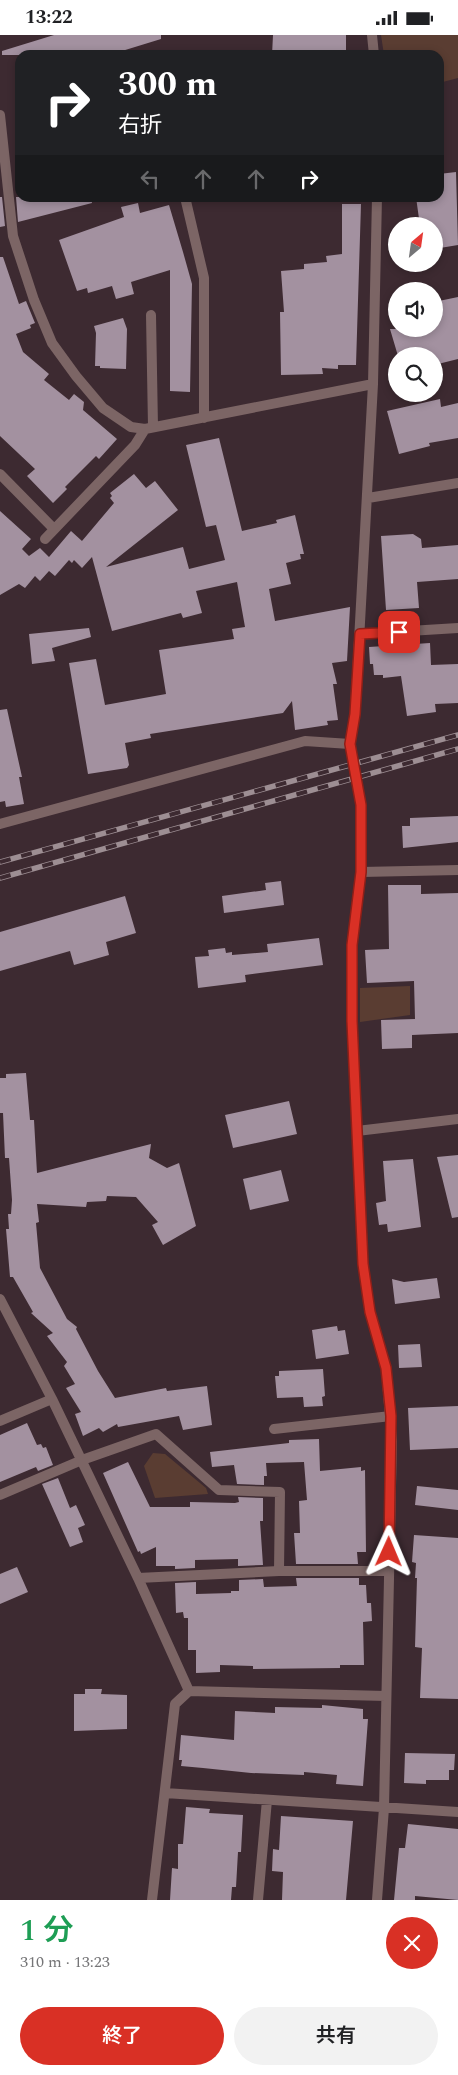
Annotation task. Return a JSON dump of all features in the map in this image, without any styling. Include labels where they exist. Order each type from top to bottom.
[{"type":"street","points":[[372,35],[374,50]]},
{"type":"street","points":[[0,115],[12,236],[34,300],[52,343],[103,408],[132,427],[149,428],[374,384]]},
{"type":"street","points":[[186,202],[204,278],[204,418]]},
{"type":"street","points":[[377,202],[374,384],[355,714],[350,744],[361,805],[361,872],[352,945],[352,1021],[363,1264],[370,1312],[386,1368],[391,1416],[384,1808],[377,1900]]},
{"type":"street","points":[[46,539],[149,428],[151,315]]},
{"type":"street","points":[[0,474],[54,529]]},
{"type":"street","points":[[368,498],[458,483]]},
{"type":"street","points":[[360,634],[458,628]]},
{"type":"street","points":[[0,824],[305,741],[350,744]]},
{"type":"street","points":[[361,872],[458,870]]},
{"type":"street","points":[[357,1131],[458,1119]]},
{"type":"street","points":[[0,1299],[82,1461],[189,1691]]},
{"type":"street","points":[[0,1421],[52,1399]]},
{"type":"street","points":[[274,1429],[391,1416]]},
{"type":"street","points":[[0,1495],[82,1461],[156,1434],[219,1490],[280,1492],[279,1571]]},
{"type":"street","points":[[138,1578],[279,1571],[389,1571]]},
{"type":"street","points":[[152,1900],[175,1704],[189,1691],[386,1696]]},
{"type":"street","points":[[165,1793],[458,1812]]},
{"type":"street","points":[[258,1900],[267,1800]]},
{"type":"shaded area","points":[[381,35],[458,35],[458,78],[444,82],[444,50],[383,50]]},
{"type":"shaded area","points":[[410,986],[410,1015],[360,1022],[360,988]]},
{"type":"shaded area","points":[[153,1453],[165,1454],[206,1488],[208,1494],[155,1498],[144,1466]]},
{"type":"building","points":[[54,35],[161,35],[161,39],[125,50],[15,50],[15,55],[2,55],[2,51]]},
{"type":"building","points":[[273,35],[346,35],[346,50],[272,50]]},
{"type":"building","points":[[456,172],[458,245],[443,248],[443,217],[419,217],[417,202],[444,202],[444,173]]},
{"type":"building","points":[[0,197],[2,197],[5,226],[0,227]]},
{"type":"building","points":[[16,202],[92,202],[92,203],[18,222]]},
{"type":"building","points":[[138,203],[140,213],[169,205],[192,284],[190,392],[170,391],[170,270],[131,282],[134,294],[116,299],[112,286],[88,293],[87,288],[77,291],[59,240],[124,217],[121,207]]},
{"type":"building","points":[[342,204],[361,204],[356,365],[338,365],[338,369],[322,368],[323,374],[281,375],[280,312],[284,312],[281,271],[304,269],[304,264],[327,262],[326,256],[342,254]]},
{"type":"building","points":[[0,257],[3,257],[19,304],[26,301],[35,323],[30,325],[31,328],[16,334],[23,352],[49,374],[44,380],[69,400],[74,394],[84,402],[83,410],[117,439],[99,459],[96,456],[65,487],[67,489],[53,503],[27,476],[35,469],[0,436]]},
{"type":"building","points":[[458,297],[458,359],[443,363],[443,347],[395,347],[392,337],[443,337],[443,300]]},
{"type":"building","points":[[123,318],[127,329],[126,369],[100,368],[100,366],[95,366],[96,333],[94,326]]},
{"type":"building","points":[[427,402],[440,402],[441,407],[458,403],[458,438],[429,443],[430,446],[399,454],[387,411]]},
{"type":"building","points":[[219,438],[242,531],[277,523],[276,520],[295,515],[304,554],[300,554],[301,559],[286,563],[291,584],[269,589],[275,621],[350,607],[347,661],[332,663],[337,684],[333,684],[338,720],[327,721],[328,725],[295,730],[292,701],[283,713],[150,734],[151,738],[125,743],[129,765],[127,768],[88,774],[69,663],[96,659],[105,705],[166,694],[159,650],[234,639],[232,629],[245,627],[237,582],[196,591],[202,613],[183,618],[181,613],[112,631],[92,557],[82,568],[74,560],[72,563],[69,560],[55,576],[49,571],[40,581],[35,576],[25,588],[19,584],[0,595],[0,511],[31,539],[22,549],[29,556],[40,548],[49,557],[71,531],[82,541],[114,503],[110,498],[112,496],[110,493],[134,474],[146,488],[155,481],[178,510],[106,567],[183,547],[189,569],[225,560],[216,525],[206,527],[186,445]]},
{"type":"building","points":[[413,534],[421,539],[422,548],[458,545],[458,579],[417,582],[419,608],[386,610],[381,536]]},
{"type":"building","points":[[89,628],[91,637],[52,648],[55,661],[32,664],[29,634]]},
{"type":"building","points":[[430,643],[431,665],[458,664],[458,703],[435,704],[436,712],[407,716],[401,676],[383,678],[383,675],[374,675],[373,664],[370,664],[369,647]]},
{"type":"building","points":[[7,709],[22,777],[19,777],[24,804],[6,807],[5,801],[0,802],[0,710]]},
{"type":"building","points":[[458,816],[458,842],[403,848],[402,826],[410,826],[410,818]]},
{"type":"building","points":[[281,881],[284,905],[224,913],[222,896],[266,890],[265,883]]},
{"type":"building","points":[[388,885],[421,885],[421,894],[458,893],[458,1033],[412,1035],[412,1048],[382,1049],[381,1020],[415,1019],[414,981],[367,983],[365,950],[389,949]]},
{"type":"building","points":[[125,896],[136,933],[106,942],[109,955],[74,965],[70,951],[0,971],[0,932]]},
{"type":"building","points":[[319,938],[323,965],[245,975],[246,982],[198,988],[195,957],[209,956],[208,950],[225,948],[226,953],[232,952],[232,955],[268,952],[267,944]]},
{"type":"building","points":[[26,1073],[30,1120],[34,1120],[37,1173],[151,1144],[149,1158],[167,1168],[179,1163],[196,1226],[163,1245],[152,1225],[158,1222],[136,1197],[107,1196],[106,1201],[87,1202],[86,1207],[37,1204],[39,1222],[36,1223],[40,1268],[67,1319],[77,1327],[76,1329],[98,1371],[115,1398],[166,1388],[167,1391],[207,1386],[212,1425],[183,1430],[179,1416],[118,1427],[117,1424],[103,1432],[99,1428],[83,1436],[75,1414],[81,1412],[66,1388],[75,1384],[64,1366],[67,1362],[47,1336],[53,1333],[31,1313],[33,1312],[13,1277],[10,1277],[6,1229],[9,1229],[8,1214],[11,1214],[12,1200],[9,1158],[5,1158],[3,1113],[0,1113],[0,1078],[6,1078],[6,1074]]},
{"type":"building","points":[[289,1101],[297,1134],[233,1148],[225,1115]]},
{"type":"building","points":[[458,1155],[458,1217],[452,1218],[437,1157]]},
{"type":"building","points":[[413,1159],[421,1227],[388,1232],[387,1224],[379,1225],[376,1203],[386,1201],[383,1161]]},
{"type":"building","points":[[281,1170],[289,1201],[250,1210],[243,1179]]},
{"type":"building","points":[[437,1278],[440,1298],[395,1304],[392,1279],[404,1282]]},
{"type":"building","points":[[337,1326],[338,1331],[345,1330],[349,1354],[316,1359],[312,1330]]},
{"type":"building","points":[[420,1344],[422,1367],[399,1368],[398,1345]]},
{"type":"building","points":[[323,1369],[325,1396],[322,1397],[323,1406],[304,1407],[303,1397],[277,1398],[275,1376],[279,1376],[279,1371]]},
{"type":"building","points":[[458,1406],[458,1448],[410,1450],[408,1408]]},
{"type":"building","points":[[27,1423],[37,1445],[41,1444],[43,1448],[46,1447],[53,1465],[38,1471],[36,1467],[0,1482],[0,1435]]},
{"type":"building","points":[[319,1439],[320,1471],[361,1467],[361,1471],[365,1470],[366,1552],[357,1552],[358,1564],[296,1564],[294,1533],[300,1533],[299,1501],[307,1500],[304,1462],[266,1463],[267,1476],[264,1476],[264,1485],[237,1484],[234,1465],[212,1467],[210,1452],[289,1443],[289,1440]]},
{"type":"building","points":[[128,1462],[150,1507],[190,1507],[190,1502],[235,1503],[239,1502],[238,1497],[263,1498],[263,1521],[260,1521],[263,1565],[238,1566],[238,1559],[195,1560],[195,1568],[175,1569],[175,1566],[156,1566],[156,1547],[141,1554],[140,1551],[138,1552],[103,1473]]},
{"type":"building","points":[[58,1478],[70,1508],[76,1505],[85,1525],[78,1528],[83,1542],[70,1547],[42,1484]]},
{"type":"building","points":[[417,1486],[458,1490],[458,1510],[415,1505]]},
{"type":"building","points":[[414,1535],[458,1538],[458,1699],[420,1698],[422,1648],[415,1647],[417,1578],[415,1578],[416,1563],[412,1562]]},
{"type":"building","points":[[17,1567],[28,1592],[0,1604],[0,1574]]},
{"type":"building","points":[[296,1578],[359,1578],[359,1585],[366,1585],[367,1603],[371,1603],[372,1621],[363,1622],[364,1665],[340,1665],[340,1668],[253,1669],[253,1666],[220,1665],[220,1672],[196,1673],[196,1650],[188,1650],[188,1618],[184,1618],[183,1612],[176,1613],[175,1583],[196,1582],[196,1594],[231,1593],[231,1591],[239,1591],[239,1580],[263,1579],[264,1587],[297,1586]]},
{"type":"building","points":[[85,1689],[102,1689],[101,1694],[127,1695],[127,1729],[74,1731],[74,1694],[85,1694]]},
{"type":"building","points":[[322,1705],[363,1709],[363,1719],[368,1719],[363,1786],[336,1784],[337,1775],[304,1772],[304,1775],[251,1773],[181,1766],[182,1760],[179,1760],[181,1735],[234,1740],[235,1711],[275,1713],[275,1707],[322,1708]]},
{"type":"building","points":[[405,1753],[455,1754],[454,1770],[449,1770],[449,1780],[426,1780],[426,1784],[404,1783]]},
{"type":"building","points":[[186,1807],[210,1809],[209,1813],[243,1815],[241,1852],[238,1852],[236,1887],[232,1887],[231,1900],[170,1900],[172,1868],[178,1869],[178,1844],[183,1844]]},
{"type":"building","points":[[281,1816],[353,1821],[346,1900],[282,1900],[283,1872],[272,1871],[273,1849],[279,1850]]},
{"type":"building","points":[[408,1824],[458,1829],[458,1900],[415,1896],[415,1900],[394,1900],[399,1848],[405,1848]]},
{"type":"railway","points":[[0,862],[458,735]]},
{"type":"railway","points":[[0,878],[458,749]]},
{"type":"route","points":[[389,1552],[391,1416],[386,1368],[370,1312],[363,1264],[352,1021],[352,945],[361,872],[361,805],[350,744],[355,714],[360,634],[399,632]]}]
